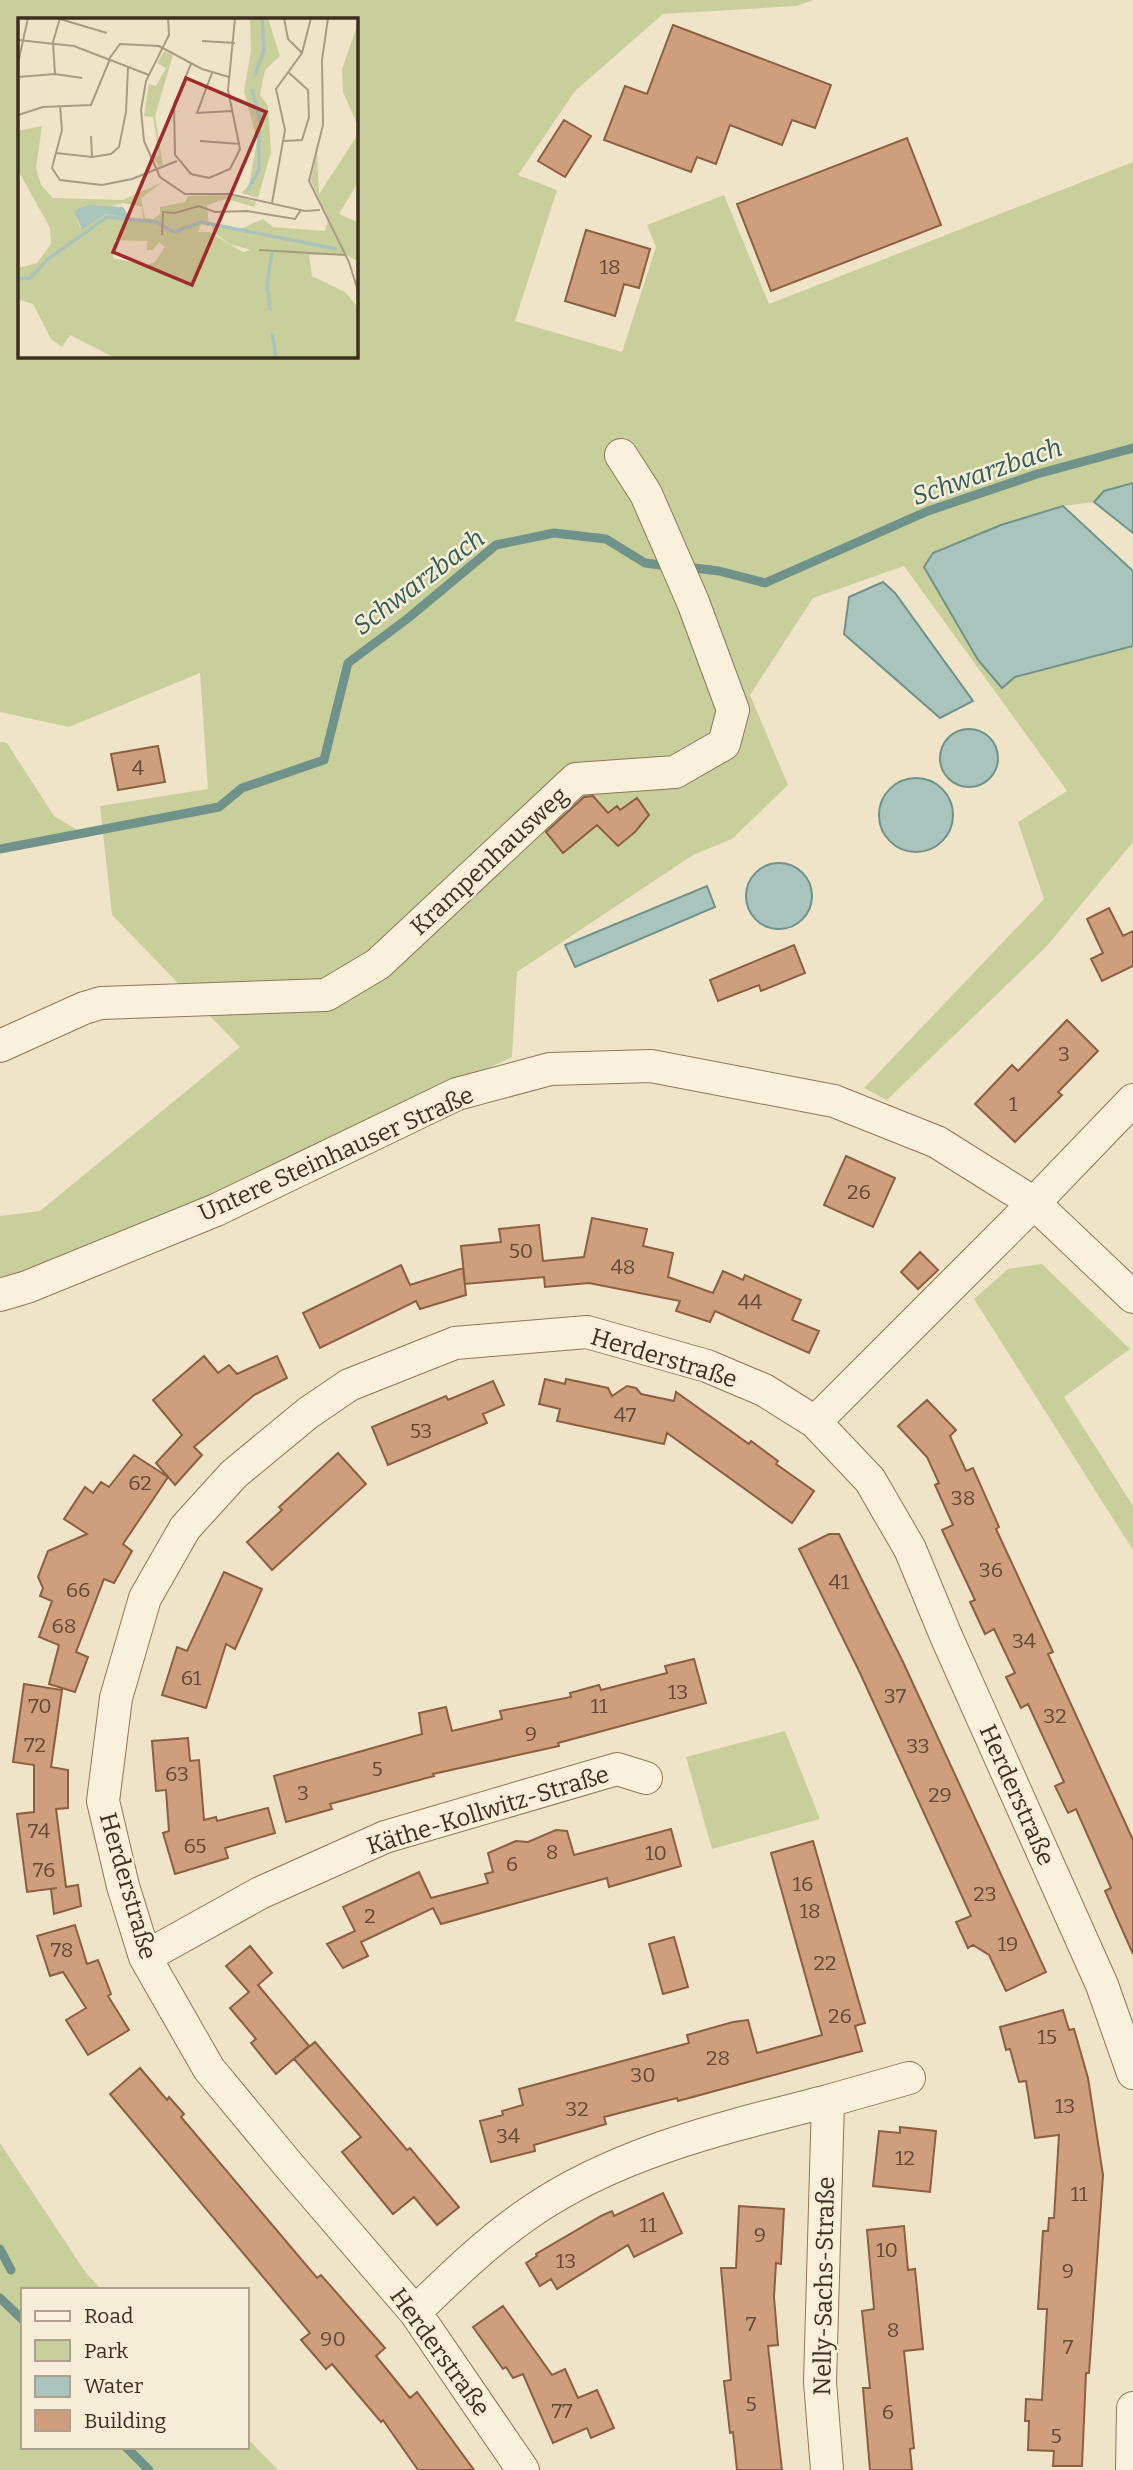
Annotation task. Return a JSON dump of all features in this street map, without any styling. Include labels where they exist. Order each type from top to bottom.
[{"type":"street","name":"Krampenhausweg","points":[[0,1046],[101,1003],[326,996],[378,964],[576,779],[675,772],[724,744],[733,710],[670,547],[646,494],[621,455]]},
{"type":"street","name":"Untere Steinhauser Straße","points":[[0,1295],[27,1287],[216,1210],[457,1094],[550,1069],[651,1066],[834,1101],[937,1142],[1034,1203],[1133,1297]]},
{"type":"street","points":[[815,1422],[1133,1100]]},
{"type":"street","name":"Herderstraße","points":[[523,2470],[415,2312],[209,2069],[145,1957],[123,1886],[103,1801],[116,1698],[145,1598],[185,1528],[234,1474],[308,1413],[349,1385],[455,1343],[587,1332],[707,1366],[764,1390],[815,1422],[870,1480],[910,1549],[946,1636],[1102,1985],[1133,2073]]},
{"type":"street","name":"Käthe-Kollwitz-Straße","points":[[145,1957],[260,1893],[385,1837],[617,1769],[646,1779]]},
{"type":"street","points":[[415,2312],[471,2257],[530,2213],[590,2178],[654,2150],[739,2123],[909,2078]]},
{"type":"street","name":"Nelly-Sachs-Straße","points":[[827,2470],[820,2382],[828,2101]]},
{"type":"street","points":[[1132,2470],[1133,2408]]},
{"type":"green space","points":[[0,0],[814,0],[796,6],[663,14],[575,91],[518,175],[557,190],[515,321],[622,352],[656,247],[647,225],[724,195],[769,304],[1133,162],[1133,483],[1104,491],[1094,502],[1063,506],[1015,677],[1133,646],[1133,842],[1046,947],[887,1100],[864,1088],[1044,899],[1018,822],[1067,791],[904,566],[813,598],[750,695],[788,785],[732,839],[693,855],[517,972],[512,1057],[254,1179],[0,1282],[0,1216],[40,1211],[240,1047],[112,915],[100,806],[208,789],[200,673],[69,727],[0,712]]},
{"type":"green space","points":[[0,742],[7,743],[54,816],[89,837],[0,848]]},
{"type":"green space","points":[[1042,1264],[1130,1349],[1064,1397],[1133,1506],[1133,1550],[974,1299],[1008,1269]]},
{"type":"green space","points":[[785,1731],[820,1819],[712,1849],[686,1757]]},
{"type":"green space","points":[[0,2143],[86,2273],[100,2288],[21,2288],[21,2449],[248,2449],[248,2439],[278,2470],[0,2470]]},
{"type":"water","points":[[1133,483],[1133,533],[1094,502],[1104,491]]},
{"type":"water","points":[[1063,506],[1133,571],[1133,646],[1015,677],[1002,688],[978,660],[924,567],[933,553],[1001,525]]},
{"type":"water","points":[[883,582],[895,593],[973,701],[940,718],[844,634],[849,597]]},
{"type":"water","points":[[969,729],[990,737],[998,758],[990,779],[969,787],[948,779],[940,758],[948,737]]},
{"type":"water","points":[[916,778],[930,781],[942,789],[950,801],[953,815],[950,829],[942,841],[930,849],[916,852],[902,849],[890,841],[882,829],[879,815],[882,801],[890,789],[902,781]]},
{"type":"water","points":[[779,863],[792,866],[802,873],[809,883],[812,896],[809,909],[802,919],[792,926],[779,929],[766,926],[756,919],[749,909],[746,896],[749,883],[756,873],[766,866]]},
{"type":"water","points":[[707,886],[715,907],[575,967],[565,945]]},
{"type":"building","points":[[673,25],[831,85],[815,128],[792,120],[782,145],[730,125],[716,164],[697,157],[691,172],[604,140],[625,86],[647,94]]},
{"type":"building","points":[[564,120],[591,136],[565,177],[538,161]]},
{"type":"building","points":[[907,138],[941,225],[771,291],[737,204]]},
{"type":"building","points":[[586,230],[650,249],[639,288],[624,284],[615,316],[565,301]]},
{"type":"building","points":[[158,746],[165,782],[118,790],[111,754]]},
{"type":"building","points":[[593,796],[608,813],[617,806],[620,810],[637,798],[649,815],[635,832],[618,846],[597,825],[563,853],[546,832],[584,797]]},
{"type":"building","points":[[1109,908],[1123,936],[1133,931],[1133,966],[1102,981],[1091,959],[1103,953],[1087,919]]},
{"type":"building","points":[[794,945],[805,973],[761,991],[759,985],[718,1001],[710,980]]},
{"type":"building","points":[[1067,1020],[1098,1051],[1058,1092],[1062,1095],[1015,1142],[975,1104],[1012,1065],[1018,1071]]},
{"type":"building","points":[[846,1156],[895,1178],[873,1227],[824,1205]]},
{"type":"building","points":[[592,1218],[647,1229],[643,1246],[673,1253],[668,1277],[713,1293],[723,1271],[743,1280],[745,1275],[801,1300],[792,1320],[819,1331],[809,1353],[715,1311],[710,1322],[676,1311],[680,1301],[589,1283],[545,1287],[544,1277],[465,1284],[461,1246],[501,1242],[499,1229],[539,1225],[543,1261],[584,1257]]},
{"type":"building","points":[[920,1252],[938,1270],[918,1289],[901,1272]]},
{"type":"building","points":[[401,1265],[410,1285],[463,1268],[466,1295],[420,1309],[416,1301],[320,1348],[303,1313]]},
{"type":"building","points":[[204,1356],[218,1373],[229,1365],[237,1374],[277,1356],[287,1378],[254,1395],[194,1447],[202,1455],[175,1485],[156,1463],[182,1435],[153,1400]]},
{"type":"building","points":[[545,1379],[565,1384],[566,1379],[608,1388],[612,1396],[627,1386],[636,1388],[641,1394],[674,1401],[676,1392],[749,1444],[751,1441],[778,1461],[776,1464],[814,1491],[792,1523],[667,1433],[664,1444],[557,1421],[560,1409],[539,1404]]},
{"type":"building","points":[[493,1381],[504,1405],[483,1414],[487,1423],[388,1465],[372,1427],[446,1396],[448,1400]]},
{"type":"building","points":[[927,1400],[956,1430],[950,1436],[966,1471],[973,1468],[999,1527],[996,1529],[1053,1652],[1048,1654],[1133,1840],[1133,1954],[1105,1891],[1111,1888],[1076,1809],[1068,1813],[1055,1786],[1064,1782],[1028,1704],[1021,1708],[1006,1677],[1015,1673],[994,1629],[985,1634],[970,1602],[975,1600],[942,1530],[953,1525],[935,1485],[939,1483],[927,1457],[898,1426]]},
{"type":"building","points":[[338,1453],[366,1484],[272,1570],[247,1542],[282,1510],[279,1507]]},
{"type":"building","points":[[134,1455],[168,1477],[123,1544],[132,1551],[114,1583],[104,1579],[76,1652],[88,1657],[75,1692],[49,1684],[59,1645],[39,1637],[52,1601],[40,1596],[43,1588],[38,1577],[48,1551],[87,1534],[64,1519],[85,1487],[93,1493],[101,1482],[109,1487]]},
{"type":"building","points":[[829,1534],[839,1534],[903,1662],[1046,1972],[1006,1991],[989,1955],[973,1945],[968,1948],[956,1922],[971,1916],[860,1673],[799,1549]]},
{"type":"building","points":[[224,1572],[262,1589],[235,1649],[226,1644],[206,1708],[162,1695],[177,1647],[187,1651]]},
{"type":"building","points":[[694,1659],[706,1703],[558,1743],[559,1746],[433,1774],[434,1776],[330,1804],[332,1809],[286,1822],[274,1776],[422,1734],[419,1713],[446,1707],[452,1731],[502,1719],[500,1711],[571,1697],[570,1693],[599,1685],[601,1690],[667,1673],[665,1666]]},
{"type":"building","points":[[24,1684],[62,1690],[51,1767],[68,1770],[68,1808],[56,1809],[66,1887],[78,1885],[81,1906],[54,1914],[51,1889],[57,1888],[27,1892],[17,1814],[34,1812],[34,1765],[13,1762]]},
{"type":"building","points":[[188,1738],[190,1761],[199,1760],[204,1820],[216,1817],[217,1821],[268,1808],[275,1833],[225,1848],[228,1858],[175,1874],[163,1833],[169,1831],[166,1790],[156,1791],[152,1741]]},
{"type":"building","points":[[671,1829],[681,1866],[609,1887],[607,1878],[441,1924],[433,1908],[361,1942],[368,1956],[343,1968],[327,1944],[355,1931],[343,1907],[419,1872],[431,1898],[488,1883],[485,1874],[493,1872],[488,1853],[516,1841],[528,1842],[556,1830],[567,1831],[574,1855]]},
{"type":"building","points":[[813,1841],[865,2023],[855,2026],[862,2051],[678,2101],[677,2098],[604,2117],[606,2124],[534,2145],[535,2151],[491,2162],[480,2121],[503,2115],[502,2111],[523,2105],[519,2089],[689,2043],[687,2035],[733,2022],[748,2020],[757,2053],[822,2035],[771,1853]]},
{"type":"building","points":[[75,1925],[87,1964],[98,1960],[111,1994],[108,1996],[129,2030],[88,2055],[66,2020],[86,2008],[63,1972],[50,1976],[37,1936]]},
{"type":"building","points":[[674,1937],[688,1987],[663,1994],[649,1944]]},
{"type":"building","points":[[250,1946],[272,1973],[258,1985],[309,2046],[276,2074],[251,2043],[256,2039],[230,2008],[249,1992],[226,1966]]},
{"type":"building","points":[[1063,2010],[1069,2030],[1074,2029],[1088,2078],[1103,2175],[1089,2373],[1086,2373],[1082,2466],[1053,2466],[1054,2451],[1028,2450],[1029,2421],[1025,2421],[1026,2399],[1042,2400],[1047,2309],[1038,2309],[1043,2231],[1048,2231],[1049,2218],[1054,2218],[1059,2135],[1035,2138],[1026,2081],[1019,2082],[1010,2049],[1006,2050],[1000,2027]]},
{"type":"building","points":[[315,2042],[459,2207],[437,2225],[414,2197],[393,2214],[342,2152],[361,2137],[294,2059]]},
{"type":"building","points":[[140,2068],[167,2100],[169,2097],[184,2114],[181,2117],[317,2278],[321,2275],[385,2348],[376,2356],[410,2398],[417,2392],[474,2470],[418,2470],[383,2420],[381,2422],[332,2364],[326,2369],[301,2340],[310,2333],[110,2094]]},
{"type":"building","points":[[900,2127],[936,2131],[930,2192],[873,2186],[879,2131],[900,2133]]},
{"type":"building","points":[[663,2193],[682,2233],[634,2257],[628,2245],[557,2289],[551,2279],[540,2286],[526,2263],[537,2256],[536,2254],[601,2216],[612,2211],[614,2216]]},
{"type":"building","points":[[739,2206],[784,2209],[781,2264],[776,2263],[774,2297],[778,2345],[768,2346],[782,2470],[737,2470],[733,2432],[730,2433],[724,2381],[731,2380],[721,2268],[736,2268]]},
{"type":"building","points":[[904,2226],[908,2270],[915,2269],[923,2349],[904,2351],[914,2448],[910,2449],[912,2470],[870,2470],[863,2388],[870,2388],[862,2311],[874,2309],[867,2230]]},
{"type":"building","points":[[503,2306],[552,2375],[565,2369],[578,2398],[597,2390],[614,2428],[591,2438],[587,2428],[553,2443],[523,2374],[513,2378],[506,2367],[503,2369],[473,2327]]},
{"type":"waterway","name":"Schwarzbach","points":[[686,567],[719,571],[765,583],[928,511],[1037,474],[1133,448]]},
{"type":"waterway","name":"Schwarzbach","points":[[0,849],[219,807],[242,788],[324,760],[348,663],[407,619],[496,545],[554,533],[606,539],[645,563],[669,566]]},
{"type":"waterway","points":[[0,2249],[11,2270]]},
{"type":"waterway","points":[[0,2298],[21,2318]]},
{"type":"waterway","points":[[128,2449],[149,2470]]}]
